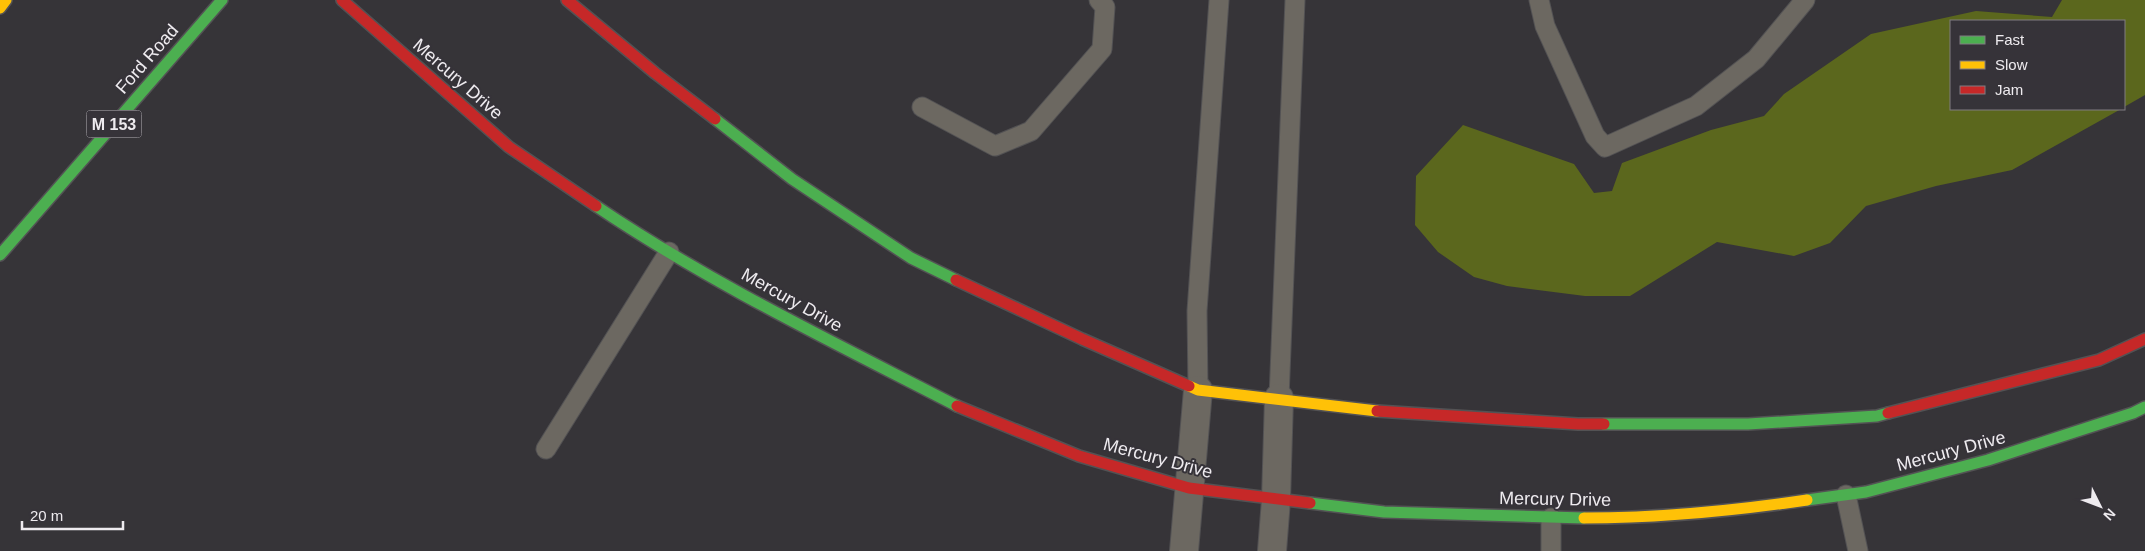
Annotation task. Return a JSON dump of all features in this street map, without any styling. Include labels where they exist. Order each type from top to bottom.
[{"type":"street","points":[[0,8],[6,0]]},
{"type":"street","name":"Ford Road","points":[[0,255],[222,0]]},
{"type":"street","name":"Mercury Drive","points":[[342,0],[509,147],[638,234],[669,252],[780,315],[958,407],[1079,456],[1189,488],[1384,512],[1551,518],[1642,518],[1754,508],[1866,492],[1988,460],[2133,414],[2145,407]]},
{"type":"street","points":[[567,0],[655,72],[792,179],[911,258],[1082,339],[1198,390],[1394,413],[1578,424],[1748,424],[1877,416],[2099,360],[2145,339]]},
{"type":"street","points":[[1184,551],[1198,390]]},
{"type":"street","points":[[1272,551],[1276,500],[1279,398]]},
{"type":"lane","points":[[922,107],[995,146],[1030,131],[1102,49],[1105,7],[1100,0]]},
{"type":"lane","points":[[1198,390],[1197,311],[1219,0]]},
{"type":"lane","points":[[1279,398],[1295,0]]},
{"type":"lane","points":[[1539,0],[1545,26],[1595,136],[1605,147],[1696,106],[1756,59],[1804,0]]},
{"type":"lane","points":[[546,449],[669,252]]},
{"type":"lane","points":[[1846,495],[1858,551]]},
{"type":"lane","points":[[1551,518],[1551,551]]},
{"type":"green space","points":[[2062,0],[2145,0],[2145,95],[2125,106],[2125,20],[1950,20],[1950,110],[2119,110],[2012,170],[1936,186],[1866,206],[1830,243],[1794,256],[1717,242],[1630,296],[1585,296],[1507,286],[1474,277],[1438,252],[1415,225],[1416,176],[1463,125],[1574,164],[1594,193],[1612,191],[1622,163],[1711,130],[1764,116],[1784,94],[1871,34],[1976,11],[2052,17]]},
{"type":"traffic: fast","points":[[0,255],[222,0]]},
{"type":"traffic: fast","points":[[715,119],[792,179],[911,258],[956,280]]},
{"type":"traffic: fast","points":[[596,206],[728,287],[957,406]]},
{"type":"traffic: fast","points":[[1807,500],[1866,492],[1988,460],[2133,413],[2145,407]]},
{"type":"traffic: fast","points":[[1604,424],[1748,424],[1877,416],[1888,413]]},
{"type":"traffic: fast","points":[[1310,503],[1384,512],[1584,518]]},
{"type":"traffic: slow","points":[[0,8],[6,0]]},
{"type":"traffic: slow","points":[[1189,386],[1198,390],[1377,411]]},
{"type":"traffic: slow","points":[[1584,518],[1696,513],[1807,500]]},
{"type":"traffic: jam","points":[[342,0],[509,147],[596,206]]},
{"type":"traffic: jam","points":[[567,0],[655,73],[715,119]]},
{"type":"traffic: jam","points":[[956,280],[1082,339],[1189,386]]},
{"type":"traffic: jam","points":[[1888,413],[2099,360],[2145,339]]},
{"type":"traffic: jam","points":[[957,406],[1079,456],[1189,488],[1310,503]]},
{"type":"traffic: jam","points":[[1377,411],[1604,424]]}]
